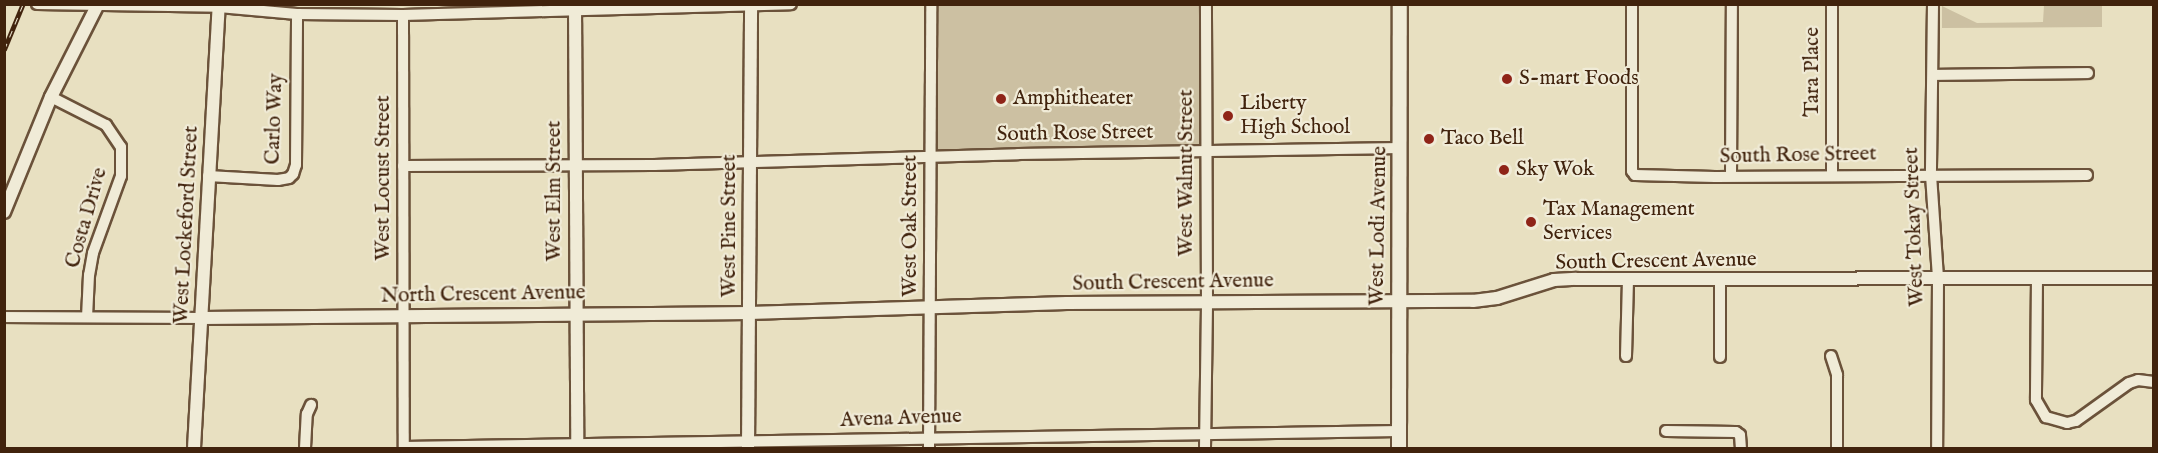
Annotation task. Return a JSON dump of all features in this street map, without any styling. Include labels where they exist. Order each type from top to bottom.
[{"type":"main road","name":"West Lodi Avenue","points":[[1399,448],[1400,4]]},
{"type":"street","points":[[37,4],[219,6],[297,14],[791,4]]},
{"type":"street","name":"West Oak Street","points":[[929,443],[931,4]]},
{"type":"street","name":"West Walnut Street","points":[[1205,448],[1206,4]]},
{"type":"street","name":"South Rose Street","points":[[1632,4],[1632,171],[1635,175],[2088,175]]},
{"type":"street","points":[[1731,176],[1732,4]]},
{"type":"street","name":"Tara Place","points":[[1832,4],[1832,176]]},
{"type":"street","name":"West Tokay Street","points":[[1933,4],[1931,175],[1938,279],[1937,448]]},
{"type":"street","name":"West Pine Street","points":[[748,446],[751,5]]},
{"type":"street","points":[[4,212],[51,97],[98,6]]},
{"type":"street","name":"West Lockeford Street","points":[[194,448],[219,6]]},
{"type":"street","name":"West Elm Street","points":[[575,8],[577,446]]},
{"type":"street","name":"West Locust Street","points":[[400,12],[404,448]]},
{"type":"street","name":"Carlo Way","points":[[208,176],[278,180],[289,178],[293,174],[296,165],[297,14]]},
{"type":"street","points":[[1933,75],[2088,74]]},
{"type":"street","name":"Costa Drive","points":[[51,97],[106,125],[121,147],[121,176],[91,264],[87,317]]},
{"type":"street","name":"South Rose Street","points":[[403,165],[574,164],[1401,148]]},
{"type":"street","points":[[2037,278],[2036,400],[2046,417],[2067,423],[2076,421],[2129,383],[2138,380],[2154,382]]},
{"type":"street","name":"South Crescent Avenue","points":[[765,312],[930,309],[1067,303],[1487,300],[1554,280],[2154,278]]},
{"type":"street","points":[[1720,279],[1720,357]]},
{"type":"street","points":[[1626,356],[1628,281]]},
{"type":"street","name":"North Crescent Avenue","points":[[202,318],[765,312]]},
{"type":"street","points":[[4,317],[202,318]]},
{"type":"street","points":[[1832,356],[1837,375],[1837,448]]},
{"type":"street","points":[[305,448],[307,414],[311,405]]},
{"type":"street","name":"Avena Avenue","points":[[404,448],[929,443],[1205,433],[1399,431]]},
{"type":"street","points":[[1666,431],[1736,432],[1740,435],[1741,448]]},
{"type":"shaded area","points":[[932,5],[1206,5],[1206,150],[931,157]]},
{"type":"shaded area","points":[[2044,5],[2102,5],[2102,27],[1942,28],[1942,6],[1977,23],[2043,22]]},
{"type":"railway","points":[[4,50],[23,4]]},
{"type":"place","name":"S-mart Foods","points":[[1507,79]]},
{"type":"place","name":"Amphitheater","points":[[1001,99]]},
{"type":"place","name":"Liberty High School","points":[[1228,116]]},
{"type":"place","name":"Taco Bell","points":[[1429,139]]},
{"type":"place","name":"Sky Wok","points":[[1504,170]]},
{"type":"place","name":"Tax Management Services","points":[[1531,222]]}]
